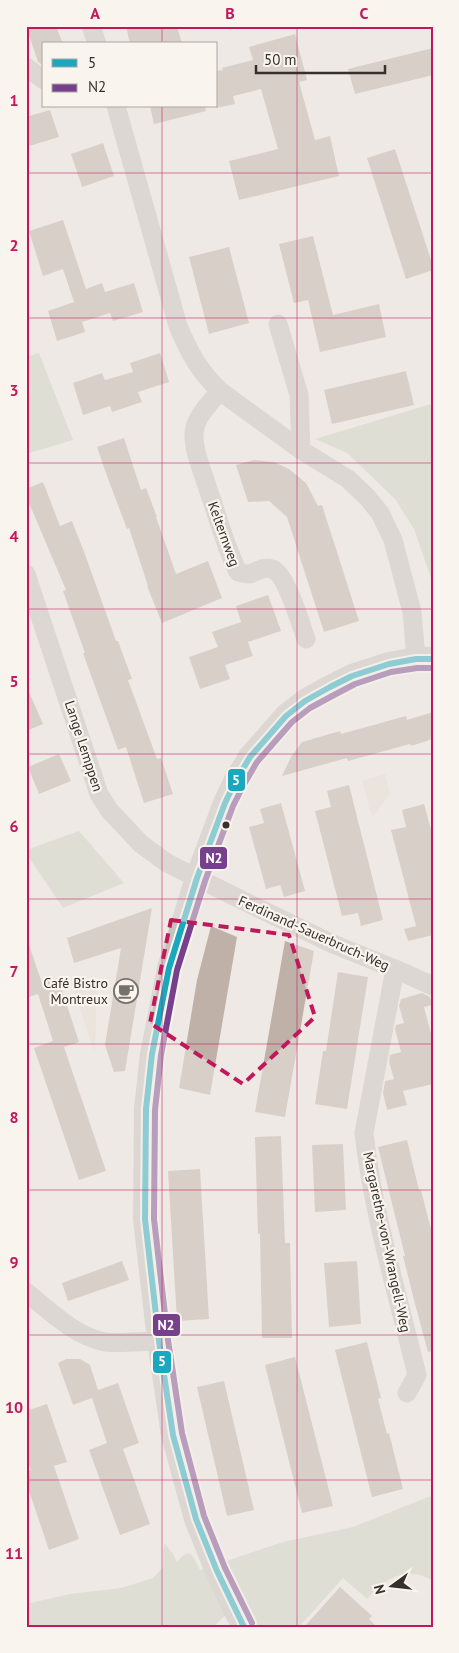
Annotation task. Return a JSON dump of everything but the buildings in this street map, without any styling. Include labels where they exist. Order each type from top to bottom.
[{"type":"street","points":[[92,26],[96,42]]},
{"type":"street","points":[[26,67],[42,79]]},
{"type":"street","points":[[111,108],[178,326],[198,366],[220,391],[301,450],[348,479],[380,512],[393,540],[424,659],[389,664],[352,676],[305,701],[286,716],[250,757],[225,803],[196,878],[170,968],[152,1054],[146,1109],[145,1219],[159,1341],[173,1435],[196,1519],[217,1572],[239,1617]]},
{"type":"street","points":[[278,324],[298,395],[301,450]]},
{"type":"street","name":"Kelternweg","points":[[220,391],[202,412],[194,433],[196,453],[227,544],[238,572],[248,574],[264,568],[273,569],[279,574],[306,639]]},
{"type":"street","name":"Lange Lemppen","points":[[26,574],[99,794],[110,810],[141,844],[167,862],[196,878]]},
{"type":"street","name":"Ferdinand-Sauerbruch-Weg","points":[[196,878],[333,944],[433,986]]},
{"type":"street","name":"Margarethe-von-Wrangell-Weg","points":[[395,969],[364,1133],[383,1236],[417,1375],[406,1393]]},
{"type":"street","points":[[26,1292],[64,1323],[85,1336],[106,1342],[159,1341]]},
{"type":"highlighted area","points":[[171,920],[289,935],[315,1017],[243,1084],[150,1023]]},
{"type":"green space","points":[[39,353],[73,440],[26,454],[26,357]]},
{"type":"green space","points":[[431,404],[433,407],[433,584],[414,529],[395,499],[347,453],[315,439]]},
{"type":"green space","points":[[79,831],[124,883],[63,908],[26,853],[26,850]]},
{"type":"green space","points":[[433,1495],[433,1581],[414,1574],[397,1576],[381,1585],[367,1599],[343,1578],[299,1627],[257,1627],[242,1600],[213,1627],[26,1627],[26,1604],[70,1594],[121,1588],[153,1578],[163,1567],[165,1544],[177,1562],[186,1554],[189,1554],[193,1557],[200,1570],[283,1542],[353,1527]]},
{"type":"shaded area","points":[[385,774],[390,794],[372,818],[362,781]]},
{"type":"shaded area","points":[[97,980],[95,1053],[74,992]]},
{"type":"transit line","name":"5","points":[[244,1627],[217,1571],[196,1519],[173,1435],[159,1341],[145,1219],[146,1109],[152,1054],[169,968],[197,878],[225,803],[250,757],[286,716],[305,701],[330,687],[352,676],[389,664],[416,659],[433,659]]},
{"type":"transit line","name":"N2","points":[[252,1623],[225,1568],[204,1516],[182,1433],[168,1340],[154,1219],[155,1110],[161,1055],[177,970],[205,881],[233,806],[257,762],[292,722],[310,708],[334,695],[355,684],[391,672],[417,668],[433,668]]},
{"type":"place","name":"Café Bistro Montreux","points":[[126,991]]}]
